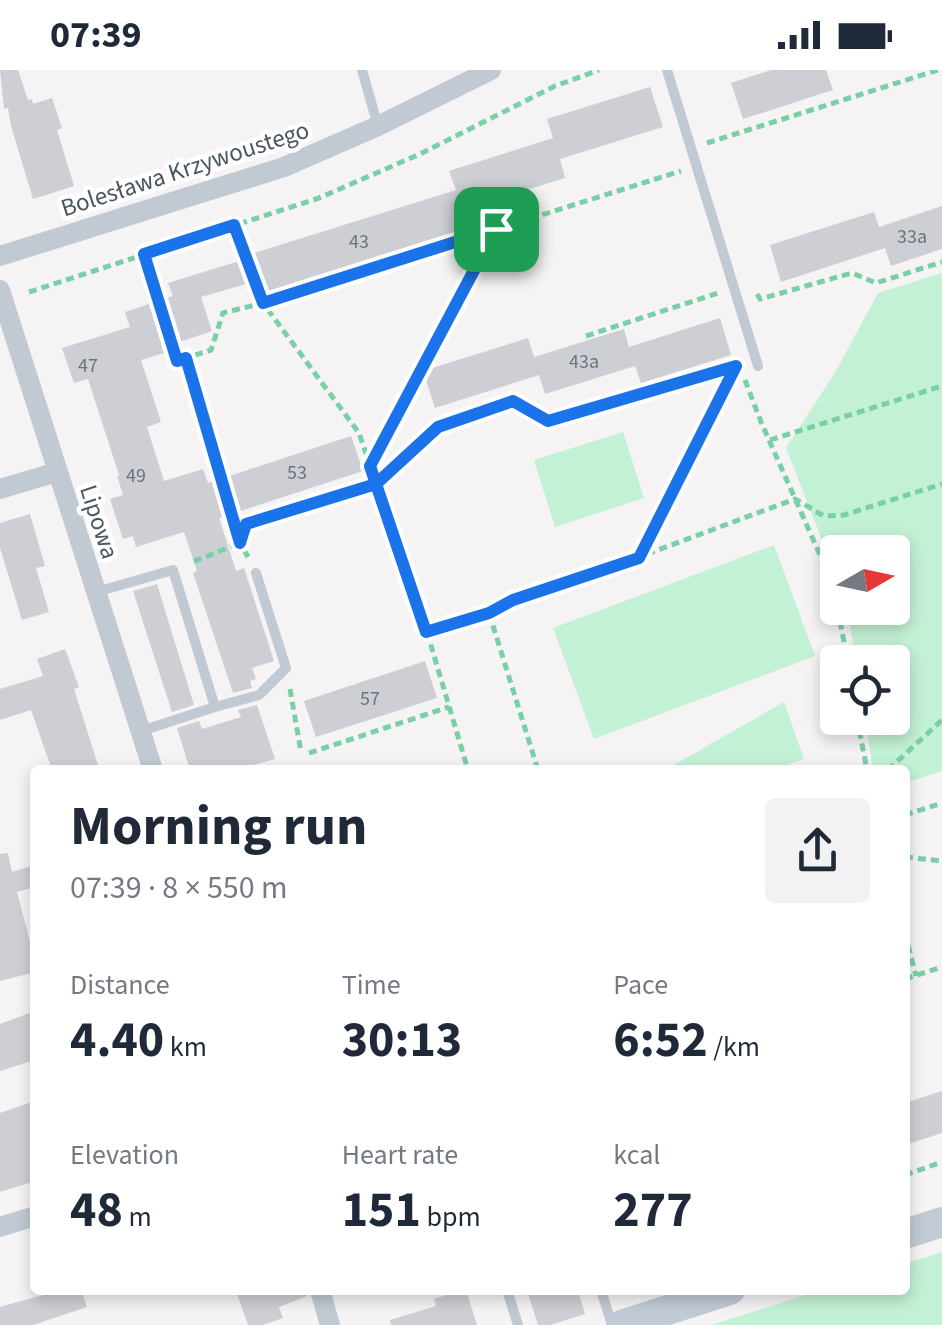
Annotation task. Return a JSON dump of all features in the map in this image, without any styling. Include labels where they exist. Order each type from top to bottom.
[{"type":"street","name":"Bolesława Krzywoustego","points":[[0,256],[284,166],[378,126],[491,70]]},
{"type":"street","name":"Lipowa","points":[[0,290],[151,765]]},
{"type":"street","points":[[0,489],[56,472]]},
{"type":"street","points":[[0,1227],[30,1218]]},
{"type":"street","points":[[910,1232],[942,1222]]},
{"type":"street","points":[[321,1295],[330,1325]]},
{"type":"street","points":[[621,1325],[714,1295]]},
{"type":"lane","points":[[362,70],[378,126]]},
{"type":"lane","points":[[667,70],[758,366]]},
{"type":"lane","points":[[96,592],[174,570],[215,707]]},
{"type":"lane","points":[[140,731],[259,695],[286,668],[256,573]]},
{"type":"lane","points":[[509,1295],[518,1325]]},
{"type":"lane","points":[[603,1295],[612,1325]]},
{"type":"path","points":[[30,292],[319,198],[420,154],[555,86],[599,70]]},
{"type":"path","points":[[708,142],[938,70]]},
{"type":"path","points":[[144,254],[177,361],[211,350],[223,313],[681,170]]},
{"type":"path","points":[[234,225],[263,303],[359,433],[466,765]]},
{"type":"path","points":[[370,466],[496,229]]},
{"type":"path","points":[[754,291],[760,300],[852,273],[876,283],[942,262]]},
{"type":"path","points":[[586,336],[718,293]]},
{"type":"path","points":[[186,358],[240,543],[256,573]]},
{"type":"path","points":[[240,543],[246,524],[376,484],[438,427],[513,401],[548,421],[740,364],[824,564],[845,645]]},
{"type":"path","points":[[639,558],[736,366]]},
{"type":"path","points":[[770,440],[942,386]]},
{"type":"path","points":[[794,499],[824,516],[844,515],[942,484]]},
{"type":"path","points":[[426,632],[489,613],[513,600],[639,558],[794,499]]},
{"type":"path","points":[[174,570],[240,543]]},
{"type":"path","points":[[489,613],[536,765]]},
{"type":"path","points":[[286,668],[302,755],[448,707]]},
{"type":"path","points":[[893,765],[942,720]]},
{"type":"path","points":[[861,735],[866,765]]},
{"type":"path","points":[[910,813],[942,804]]},
{"type":"path","points":[[910,857],[942,860]]},
{"type":"path","points":[[910,953],[916,976]]},
{"type":"path","points":[[910,978],[942,967]]},
{"type":"path","points":[[910,1172],[942,1162]]},
{"type":"green space","points":[[942,273],[942,771],[910,781],[910,765],[872,765],[868,735],[910,735],[910,645],[853,645],[850,625],[910,625],[910,535],[820,535],[786,448],[836,371],[878,293]]},
{"type":"green space","points":[[623,432],[644,498],[555,527],[534,460]]},
{"type":"green space","points":[[774,545],[815,656],[594,739],[553,628]]},
{"type":"green space","points":[[784,702],[804,759],[786,765],[674,765]]},
{"type":"green space","points":[[942,1252],[942,1325],[711,1325],[806,1295],[910,1295],[910,1262]]},
{"type":"building","points":[[0,70],[18,70],[33,104],[52,98],[74,186],[33,199],[8,108],[4,109]]},
{"type":"building","points":[[771,70],[826,70],[833,90],[743,119],[731,83]]},
{"type":"building","points":[[650,87],[663,127],[560,159],[565,178],[462,210],[468,230],[263,294],[259,280],[201,297],[212,331],[162,348],[164,353],[141,360],[161,422],[147,427],[164,481],[203,469],[208,483],[351,436],[363,471],[219,518],[236,571],[244,568],[274,661],[252,668],[256,679],[250,681],[252,688],[233,693],[193,573],[197,571],[184,532],[136,547],[133,536],[123,539],[110,499],[123,495],[119,475],[88,379],[74,383],[62,348],[130,327],[125,312],[173,296],[168,283],[456,190],[449,171],[553,138],[547,119]]},
{"type":"building","points":[[942,206],[942,249],[891,266],[885,248],[781,282],[770,245],[874,212],[879,227]]},
{"type":"building","points":[[720,318],[731,355],[641,383],[635,366],[545,394],[539,375],[435,408],[423,371],[528,338],[534,357],[624,329],[629,347]]},
{"type":"building","points":[[30,514],[45,566],[36,568],[49,612],[22,620],[0,548],[0,523]]},
{"type":"building","points":[[157,584],[194,705],[172,712],[133,591]]},
{"type":"building","points":[[65,649],[79,687],[74,689],[98,765],[50,765],[31,710],[0,720],[0,689],[43,676],[37,659]]},
{"type":"building","points":[[425,661],[437,698],[316,737],[304,701]]},
{"type":"building","points":[[257,705],[275,759],[254,765],[188,765],[177,728],[199,721],[202,729],[241,717],[238,710]]},
{"type":"building","points":[[8,853],[12,872],[30,867],[30,888],[17,892],[30,942],[30,973],[0,981],[0,854]]},
{"type":"building","points":[[30,1013],[30,1062],[0,1071],[0,1024]]},
{"type":"building","points":[[942,1091],[942,1133],[910,1143],[910,1101]]},
{"type":"building","points":[[30,1103],[30,1183],[0,1192],[0,1113]]},
{"type":"building","points":[[43,1295],[83,1295],[87,1307],[33,1325],[0,1325],[0,1307]]},
{"type":"building","points":[[237,1295],[307,1295],[279,1307],[283,1318],[248,1325]]},
{"type":"building","points":[[468,1295],[477,1325],[391,1325],[390,1320],[436,1306],[434,1299]]},
{"type":"building","points":[[529,1295],[579,1295],[585,1314],[538,1325]]},
{"type":"route","points":[[496,229],[263,303],[234,225],[144,254],[177,361],[186,358],[240,543],[246,524],[376,484],[438,427],[513,401],[548,421],[736,366],[639,558],[426,632],[376,484],[370,466],[496,229]]}]
